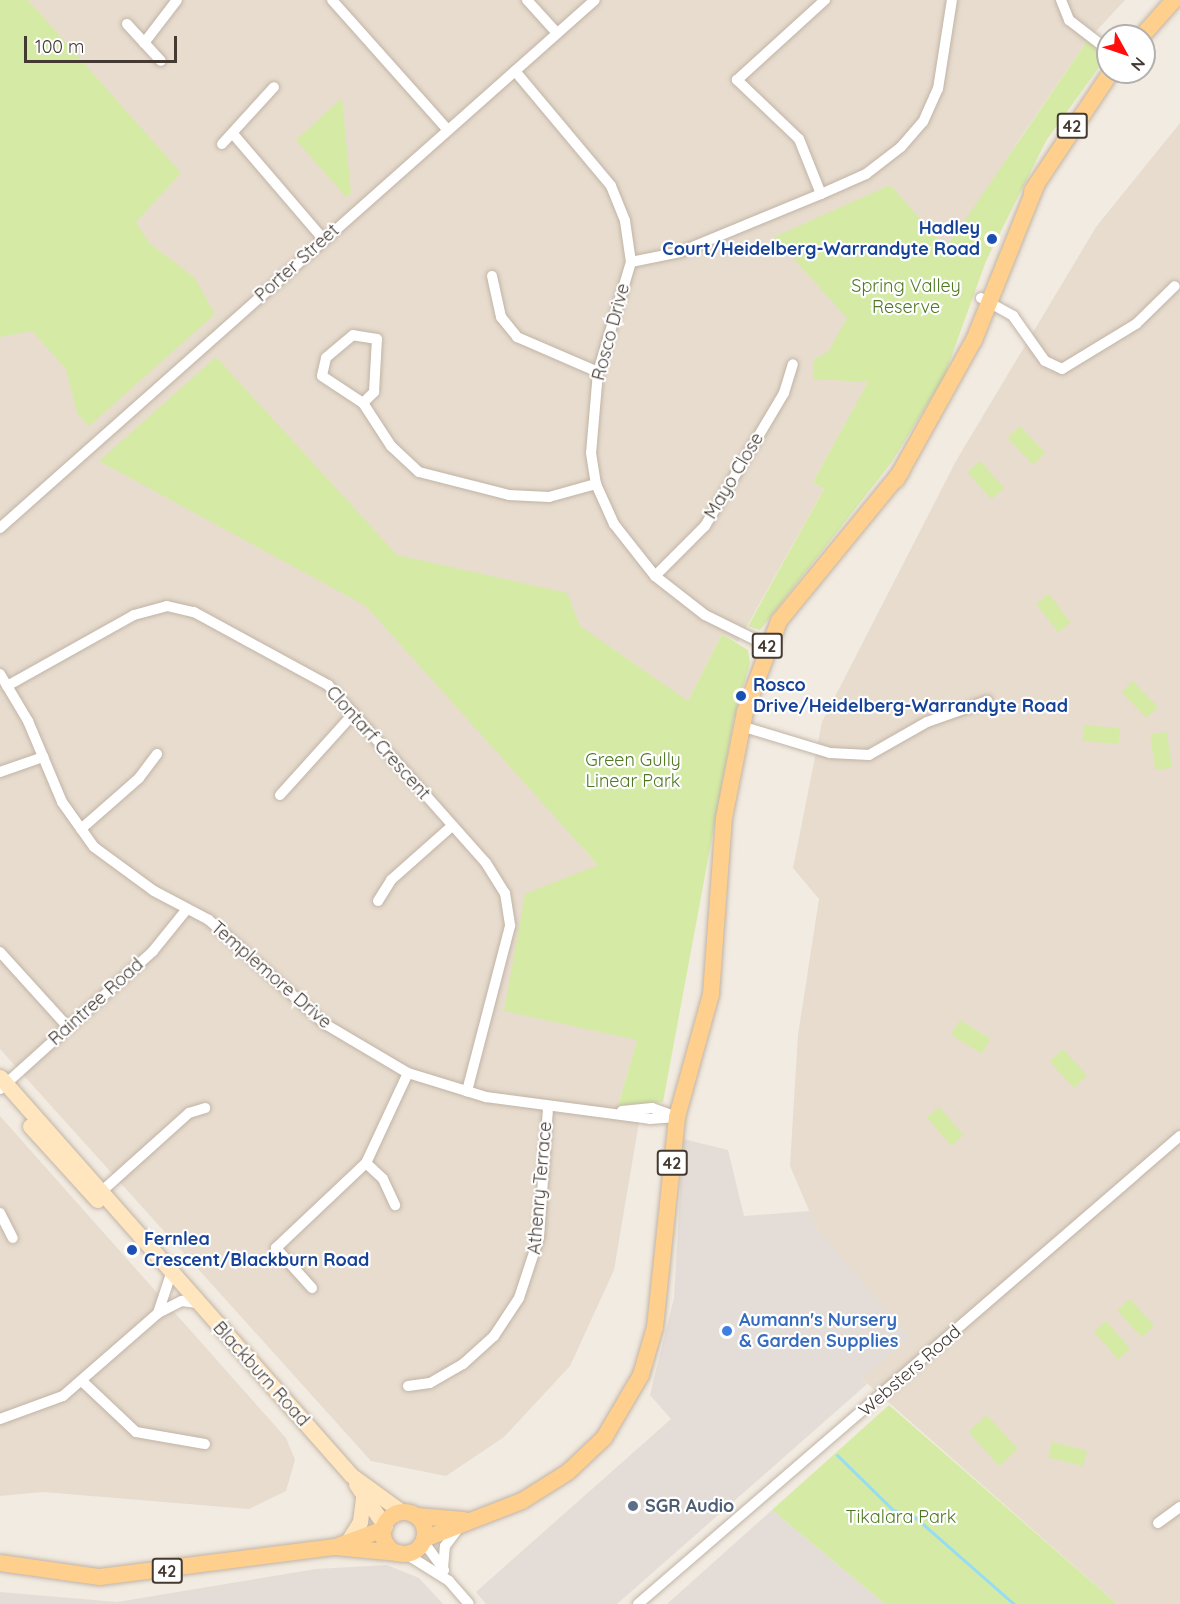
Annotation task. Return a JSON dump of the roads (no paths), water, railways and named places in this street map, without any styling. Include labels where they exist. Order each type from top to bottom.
[{"type":"main road","points":[[1153,24],[1174,0]]},
{"type":"main road","name":"42","points":[[341,1544],[402,1553],[424,1540],[553,1484],[604,1438],[641,1375],[655,1328],[670,1116],[715,934],[723,861],[746,727],[772,648],[802,589],[901,472],[957,373],[985,300],[1001,246],[1037,183],[1103,84]]},
{"type":"main road","name":"Blackburn Road","points":[[1,1086],[102,1191],[171,1274]]},
{"type":"main road","name":"Blackburn Road","points":[[1,1086],[351,1475],[385,1528]]},
{"type":"main road","name":"Blackburn Road","points":[[351,1475],[409,1514]]},
{"type":"main road","points":[[341,1544],[360,1522],[363,1496]]},
{"type":"main road","points":[[409,1514],[424,1540]]},
{"type":"main road","name":"42","points":[[0,1563],[56,1574],[133,1576],[341,1544],[385,1528],[409,1514],[471,1520]]},
{"type":"main road","points":[[385,1528],[387,1544],[402,1553]]},
{"type":"street","points":[[144,43],[177,0]]},
{"type":"street","points":[[332,0],[447,129]]},
{"type":"street","points":[[527,0],[557,33]]},
{"type":"street","name":"Porter Street","points":[[0,528],[595,0]]},
{"type":"street","points":[[821,194],[799,139],[737,80],[825,0]]},
{"type":"street","points":[[631,262],[680,252],[866,174],[923,122],[938,89],[952,0]]},
{"type":"street","points":[[1061,0],[1070,20],[1096,41]]},
{"type":"street","points":[[127,24],[161,61]]},
{"type":"street","name":"Rosco Drive","points":[[515,71],[610,186],[625,221],[631,262],[598,372],[591,453],[596,484],[614,524],[655,576],[705,615],[772,648]]},
{"type":"street","points":[[222,144],[234,135],[248,111],[274,87]]},
{"type":"street","points":[[234,135],[323,240]]},
{"type":"street","points":[[492,276],[501,316],[517,337],[598,372]]},
{"type":"street","points":[[985,300],[1019,322],[1045,361],[1062,369],[1136,324],[1174,286]]},
{"type":"street","points":[[363,403],[374,392],[377,339],[353,335],[326,358],[322,376],[363,403],[391,446],[419,472],[509,495],[549,497],[596,484]]},
{"type":"street","name":"Mayo Close","points":[[655,576],[705,526],[784,393],[794,364]]},
{"type":"street","name":"Clontarf Crescent","points":[[7,686],[134,615],[167,606],[194,612],[285,659],[328,685],[497,878],[510,911],[467,1091]]},
{"type":"street","name":"Templemore Drive","points":[[0,674],[43,756],[62,802],[94,847],[187,909],[209,920],[325,1024],[408,1073],[467,1091],[548,1107],[670,1116]]},
{"type":"street","points":[[746,727],[830,753],[869,755],[927,722],[987,701]]},
{"type":"street","points":[[280,795],[354,713]]},
{"type":"street","points":[[81,829],[139,778],[157,754]]},
{"type":"street","points":[[0,772],[43,756]]},
{"type":"street","points":[[378,901],[391,880],[452,826]]},
{"type":"street","name":"Raintree Road","points":[[1,1086],[153,951],[187,909]]},
{"type":"street","points":[[0,952],[68,1027]]},
{"type":"street","points":[[312,1288],[276,1248],[366,1163],[408,1073]]},
{"type":"street","name":"Athenry Terrace","points":[[408,1386],[430,1383],[464,1364],[494,1336],[519,1298],[539,1237],[548,1107]]},
{"type":"street","points":[[102,1191],[189,1113],[205,1108]]},
{"type":"street","name":"Websters Road","points":[[638,1604],[1180,1136]]},
{"type":"street","points":[[366,1163],[382,1179],[395,1204]]},
{"type":"street","points":[[0,1213],[13,1238]]},
{"type":"street","points":[[158,1313],[171,1274]]},
{"type":"street","points":[[0,1419],[44,1407],[83,1382],[158,1313],[182,1300],[197,1303]]},
{"type":"street","points":[[83,1382],[136,1432],[205,1444]]},
{"type":"street","points":[[1158,1523],[1180,1507]]},
{"type":"street","points":[[443,1568],[450,1539],[471,1520]]},
{"type":"street","points":[[424,1540],[449,1581],[469,1604]]},
{"type":"street","points":[[402,1553],[449,1581]]},
{"type":"waterway","points":[[837,1455],[893,1510],[916,1518],[1014,1604]]},
{"type":"place","name":"Hadley Court/Heidelberg-Warrandyte Road","points":[[992,239]]},
{"type":"place","name":"Rosco Drive/Heidelberg-Warrandyte Road","points":[[741,696]]},
{"type":"place","name":"Fernlea Crescent/Blackburn Road","points":[[132,1250]]},
{"type":"place","name":"Aumann's Nursery & Garden Supplies","points":[[727,1331]]},
{"type":"place","name":"SGR Audio","points":[[633,1506]]},
{"type":"park label","name":"Spring Valley Reserve","points":[[906,297]]},
{"type":"park label","name":"Green Gully Linear Park","points":[[633,771]]},
{"type":"park label","name":"Tikalara Park","points":[[901,1517]]}]
